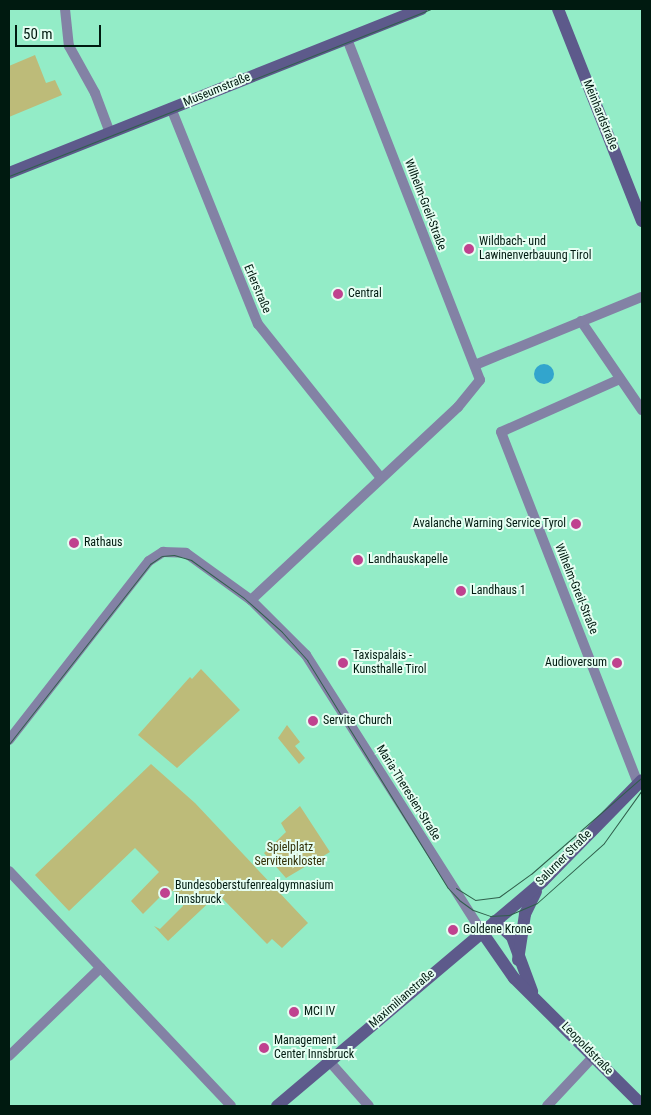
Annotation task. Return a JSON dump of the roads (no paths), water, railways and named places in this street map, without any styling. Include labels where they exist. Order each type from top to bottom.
[{"type":"street","points":[[66,9],[69,46],[95,93],[110,133]]},
{"type":"street","name":"Museumstraße","points":[[10,172],[422,9]]},
{"type":"street","name":"Meinhardstraße","points":[[558,9],[642,221]]},
{"type":"street","name":"Wilhelm-Greil-Straße","points":[[347,39],[480,380],[458,407],[381,478]]},
{"type":"street","name":"Erlerstraße","points":[[171,108],[258,324],[381,478]]},
{"type":"street","points":[[474,365],[642,297]]},
{"type":"street","points":[[581,321],[642,410]]},
{"type":"street","name":"Wilhelm-Greil-Straße","points":[[620,379],[500,432],[640,781]]},
{"type":"street","points":[[251,600],[381,478]]},
{"type":"street","name":"Maria-Theresien-Straße","points":[[9,740],[78,649],[153,558],[163,552],[178,552],[196,559],[251,600],[284,631],[319,672],[482,932]]},
{"type":"street","name":"Salurner Straße","points":[[482,932],[543,881],[640,781]]},
{"type":"street","points":[[9,871],[231,1106]]},
{"type":"street","points":[[518,960],[526,909],[543,881]]},
{"type":"street","name":"Leopoldstraße","points":[[495,920],[512,937],[518,960],[533,993]]},
{"type":"street","name":"Leopoldstraße","points":[[482,932],[514,978],[533,993],[642,1105]]},
{"type":"street","name":"Maximilianstraße","points":[[277,1106],[482,932]]},
{"type":"street","points":[[9,1056],[100,968]]},
{"type":"street","points":[[547,1106],[594,1056]]},
{"type":"street","points":[[329,1061],[369,1106]]},
{"type":"water","points":[[544,364],[551,367],[554,374],[551,381],[544,384],[537,381],[534,374],[537,367]]},
{"type":"tram line","points":[[9,176],[430,9]]},
{"type":"tram line","points":[[9,744],[150,564],[162,556],[174,555],[191,560],[244,598],[282,632],[307,660],[448,888],[459,900],[473,910],[490,916],[509,915],[537,903],[604,843],[642,790]]},
{"type":"tram line","points":[[456,888],[475,900],[499,897],[531,874],[642,777]]},
{"type":"place","name":"Wildbach- und Lawinenverbauung Tirol","points":[[469,249]]},
{"type":"place","name":"Central","points":[[338,294]]},
{"type":"place","name":"Avalanche Warning Service Tyrol","points":[[576,524]]},
{"type":"place","name":"Rathaus","points":[[74,543]]},
{"type":"place","name":"Landhauskapelle","points":[[358,560]]},
{"type":"place","name":"Landhaus 1","points":[[461,591]]},
{"type":"place","name":"Taxispalais - Kunsthalle Tirol","points":[[343,663]]},
{"type":"place","name":"Audioversum","points":[[617,663]]},
{"type":"place","name":"Servite Church","points":[[313,721]]},
{"type":"place","name":"Bundesoberstufenrealgymnasium Innsbruck","points":[[165,893]]},
{"type":"place","name":"Goldene Krone","points":[[453,930]]},
{"type":"place","name":"MCI IV","points":[[294,1012]]},
{"type":"place","name":"Management Center Innsbruck","points":[[264,1048]]},
{"type":"park label","name":"Spielplatz Servitenkloster","points":[[290,855]]}]
